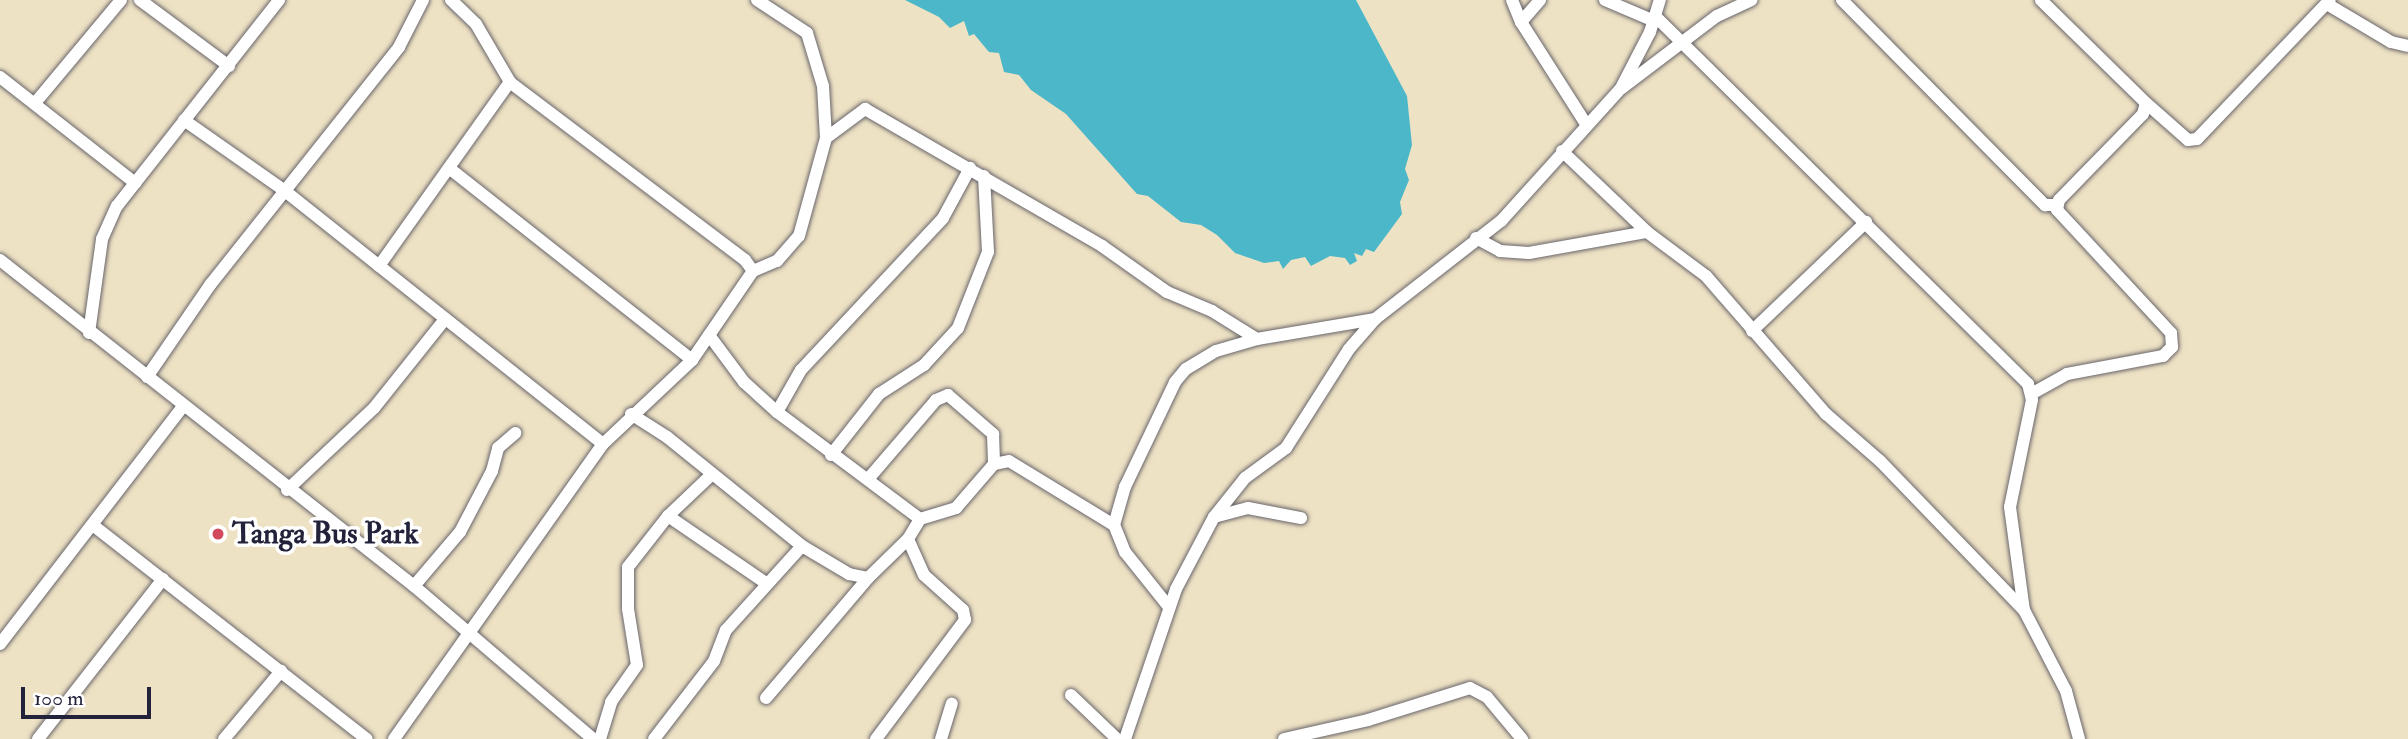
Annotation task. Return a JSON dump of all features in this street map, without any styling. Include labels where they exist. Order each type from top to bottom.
[{"type":"street","points":[[35,103],[121,0]]},
{"type":"street","points":[[140,0],[229,66]]},
{"type":"street","points":[[89,333],[102,239],[117,206],[279,0]]},
{"type":"street","points":[[148,377],[210,285],[399,47],[423,0]]},
{"type":"street","points":[[451,0],[476,24],[510,82],[745,260],[753,271]]},
{"type":"street","points":[[394,739],[467,630],[603,444],[692,360],[753,271],[777,261],[799,236],[826,138],[823,86],[807,33],[757,0]]},
{"type":"street","points":[[1512,0],[1521,22],[1586,124]]},
{"type":"street","points":[[1521,22],[1540,0]]},
{"type":"street","points":[[1605,0],[1652,20],[1655,16]]},
{"type":"street","points":[[1621,88],[1660,0]]},
{"type":"street","points":[[1125,739],[1169,607],[1214,517],[1255,469],[1286,448],[1349,349],[1375,319],[1501,221],[1621,88],[1681,41],[1752,0]]},
{"type":"street","points":[[1842,0],[2045,205],[2057,205]]},
{"type":"street","points":[[2041,0],[2146,103],[2188,140],[2197,139],[2328,2],[2391,42],[2408,46]]},
{"type":"street","points":[[1655,16],[1866,222],[2033,393]]},
{"type":"street","points":[[0,77],[135,183]]},
{"type":"street","points":[[379,266],[510,82]]},
{"type":"street","points":[[2024,610],[2010,507],[2033,393],[2067,374],[2164,356],[2172,347],[2171,333],[2057,211],[2057,205],[2143,114],[2146,103]]},
{"type":"street","points":[[826,138],[865,109],[1102,246],[1167,292],[1212,311],[1257,339]]},
{"type":"street","points":[[184,120],[285,191],[603,444]]},
{"type":"street","points":[[1562,151],[1647,232],[1706,276],[1826,414],[1880,461],[2024,610],[2066,691],[2079,739]]},
{"type":"street","points":[[449,168],[692,360]]},
{"type":"street","points":[[777,412],[801,370],[943,218],[971,168]]},
{"type":"street","points":[[831,455],[879,394],[924,365],[958,328],[988,252],[984,176]]},
{"type":"street","points":[[1752,331],[1866,222]]},
{"type":"street","points":[[1476,239],[1500,251],[1529,253],[1647,232]]},
{"type":"street","points":[[0,260],[148,377],[182,408],[414,586],[593,739]]},
{"type":"street","points":[[287,490],[374,408],[445,319]]},
{"type":"street","points":[[1114,525],[1125,487],[1175,382],[1186,369],[1216,351],[1257,339],[1280,339],[1375,319]]},
{"type":"street","points":[[709,335],[744,382],[777,412],[831,455],[869,478],[920,519]]},
{"type":"street","points":[[869,478],[936,400],[948,395],[993,433],[994,464]]},
{"type":"street","points":[[0,644],[94,526],[182,408]]},
{"type":"street","points":[[632,414],[802,546],[849,574],[869,578]]},
{"type":"street","points":[[414,586],[460,532],[492,471],[498,449],[515,433]]},
{"type":"street","points":[[766,698],[869,578],[908,539],[920,519],[956,508],[994,464],[1009,461],[1114,525],[1125,552],[1169,607]]},
{"type":"street","points":[[600,739],[611,702],[637,665],[628,609],[628,567],[668,516],[711,475]]},
{"type":"street","points":[[1214,517],[1248,508],[1301,518]]},
{"type":"street","points":[[668,516],[766,583]]},
{"type":"street","points":[[94,526],[367,739]]},
{"type":"street","points":[[876,739],[965,620],[963,610],[924,575],[908,539]]},
{"type":"street","points":[[654,739],[714,661],[726,631],[766,583],[802,546]]},
{"type":"street","points":[[38,739],[163,579]]},
{"type":"street","points":[[224,739],[281,671]]},
{"type":"street","points":[[1287,739],[1368,720],[1470,688],[1487,697],[1522,739]]},
{"type":"street","points":[[1071,695],[1117,739]]},
{"type":"street","points":[[941,739],[952,705]]},
{"type":"water","points":[[905,0],[1356,0],[1407,96],[1412,145],[1405,169],[1409,180],[1400,202],[1402,214],[1374,252],[1366,249],[1362,256],[1354,253],[1357,261],[1350,265],[1345,258],[1330,256],[1311,266],[1305,257],[1291,260],[1283,269],[1279,261],[1264,263],[1235,253],[1217,235],[1201,225],[1181,222],[1148,196],[1137,194],[1066,114],[1031,90],[1019,75],[1004,72],[999,53],[989,52],[974,34],[969,36],[964,21],[950,28],[939,17]]},
{"type":"place","name":"Tanga Bus Park","points":[[218,534]]}]
